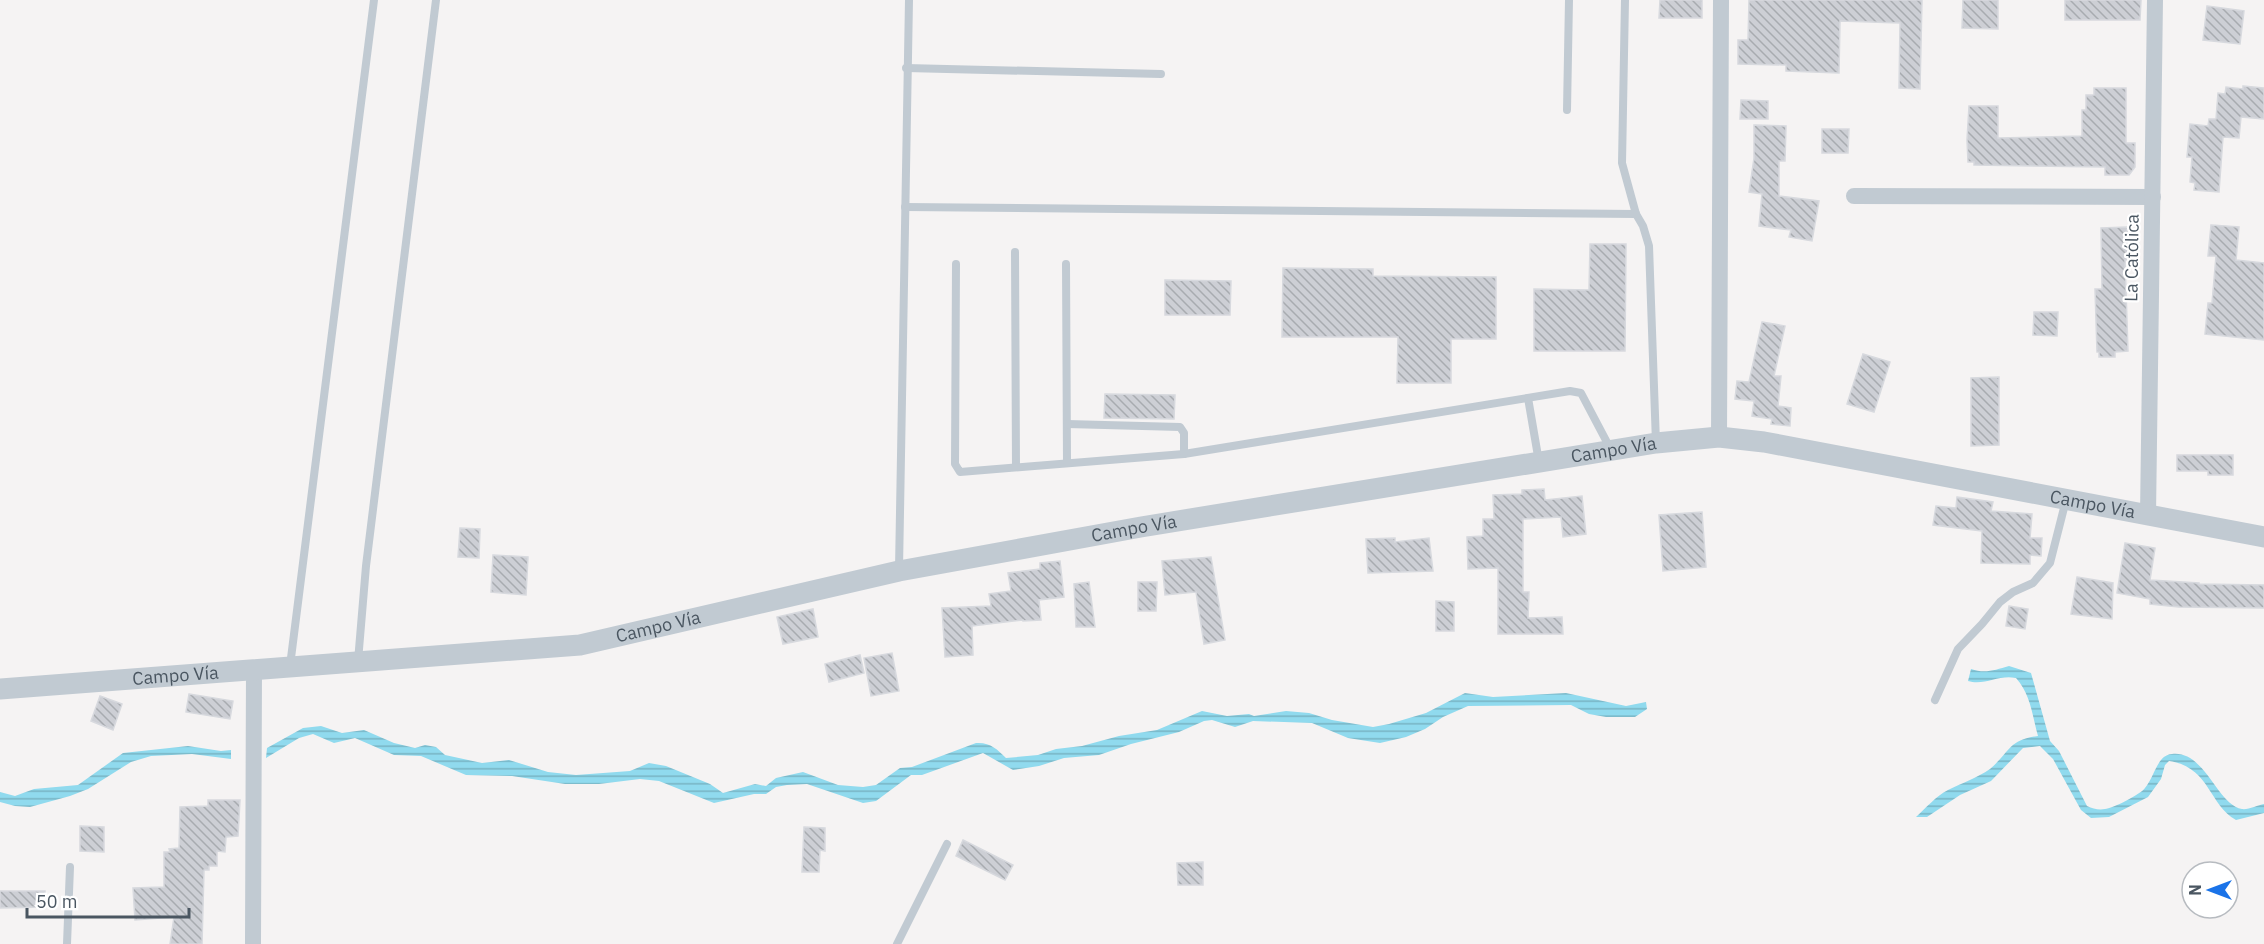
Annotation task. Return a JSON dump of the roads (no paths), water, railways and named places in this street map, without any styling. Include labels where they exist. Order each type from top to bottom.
[{"type":"street","points":[[1719,437],[1721,0]]},
{"type":"street","name":"La Católica","points":[[2148,516],[2155,0]]},
{"type":"street","points":[[1854,196],[2153,197]]},
{"type":"street","name":"Campo Vía","points":[[0,689],[580,645],[899,571],[1141,527],[1656,443],[1719,437],[1764,442],[2264,537]]},
{"type":"street","points":[[253,944],[254,669]]},
{"type":"lane","points":[[290,666],[374,0]]},
{"type":"lane","points":[[358,661],[368,554],[436,0]]},
{"type":"lane","points":[[899,571],[906,68],[909,0]]},
{"type":"lane","points":[[1568,110],[1569,0]]},
{"type":"lane","points":[[1625,0],[1622,163],[1636,214],[1643,226],[1649,246],[1656,443]]},
{"type":"lane","points":[[906,68],[1161,74]]},
{"type":"lane","points":[[905,207],[1636,214]]},
{"type":"lane","points":[[1015,252],[1016,467]]},
{"type":"lane","points":[[956,264],[955,464],[960,472],[1184,454],[1570,391],[1581,393],[1612,451]]},
{"type":"lane","points":[[1066,264],[1067,463]]},
{"type":"lane","points":[[1528,398],[1539,463]]},
{"type":"lane","points":[[1067,424],[1180,427],[1184,433],[1184,454]]},
{"type":"lane","points":[[1935,700],[1958,649],[1983,624],[2000,602],[2013,592],[2033,583],[2050,563],[2066,499]]},
{"type":"lane","points":[[897,944],[947,844]]},
{"type":"lane","points":[[67,944],[70,867]]},
{"type":"water","points":[[2009,666],[2031,673],[2050,741],[2059,751],[2087,806],[2094,809],[2109,808],[2142,791],[2163,758],[2172,754],[2183,755],[2193,760],[2233,805],[2244,809],[2264,804],[2264,813],[2236,820],[2219,805],[2201,778],[2183,765],[2169,761],[2165,765],[2161,779],[2148,797],[2109,817],[2091,818],[2081,810],[2053,759],[2040,746],[2023,748],[1991,781],[1960,795],[1927,817],[1916,817],[1944,793],[1990,769],[2021,740],[2038,736],[2028,698],[2016,678],[1968,681],[1971,669],[1985,671]]},
{"type":"water","points":[[1465,693],[1493,697],[1566,693],[1626,706],[1646,702],[1647,709],[1635,717],[1606,717],[1589,714],[1571,705],[1468,706],[1406,737],[1380,743],[1348,738],[1312,723],[1253,721],[1235,727],[1212,720],[1099,755],[1064,758],[1039,766],[1013,770],[983,753],[922,775],[911,775],[876,801],[863,803],[807,784],[776,787],[766,794],[754,794],[714,803],[659,781],[640,779],[599,784],[565,784],[512,776],[466,775],[421,756],[394,755],[355,738],[334,743],[313,734],[299,738],[266,758],[267,748],[303,728],[321,726],[342,733],[364,730],[394,743],[415,748],[425,745],[436,747],[445,755],[482,763],[509,760],[548,772],[576,775],[630,771],[649,763],[666,766],[710,784],[723,793],[755,784],[766,786],[776,778],[803,772],[838,785],[863,787],[876,785],[900,768],[912,767],[976,743],[989,745],[1006,758],[1038,755],[1056,749],[1082,746],[1119,736],[1157,730],[1202,711],[1227,716],[1249,714],[1254,716],[1286,711],[1309,713],[1332,720],[1373,727],[1426,713]]},
{"type":"water","points":[[188,746],[221,751],[231,750],[231,759],[192,754],[151,756],[131,762],[88,789],[70,796],[30,807],[0,802],[0,792],[15,796],[34,789],[78,785],[123,753]]}]
